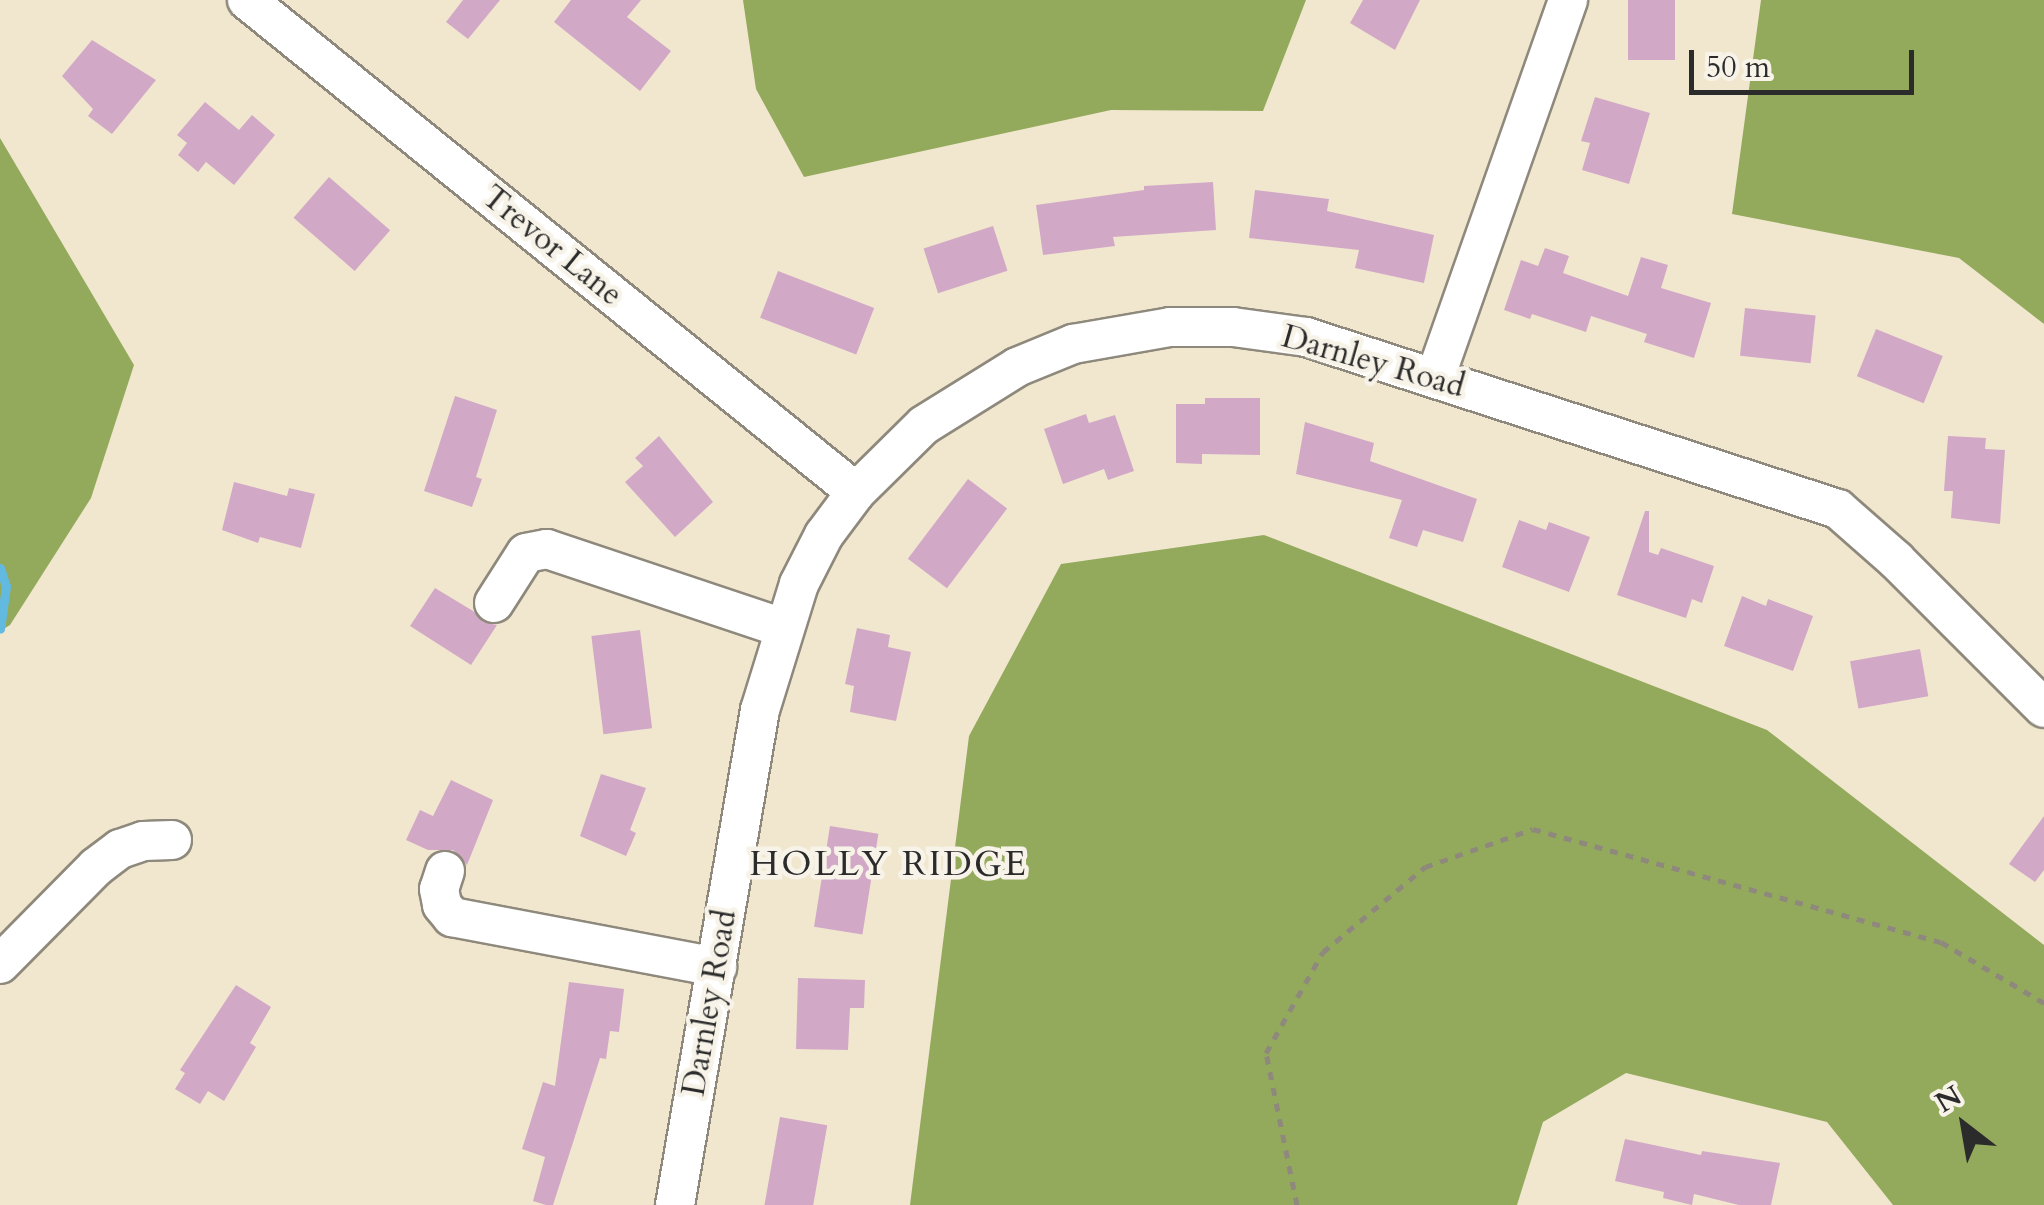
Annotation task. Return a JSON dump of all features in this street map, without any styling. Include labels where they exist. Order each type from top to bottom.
[{"type":"street","name":"Trevor Lane","points":[[248,0],[856,492]]},
{"type":"street","points":[[1435,378],[1568,0]]},
{"type":"street","name":"Darnley Road","points":[[675,1205],[760,710],[782,628],[824,535],[856,492],[924,425],[974,390],[1072,344],[1109,335],[1201,327],[1288,334],[1838,509],[1896,560],[2044,708]]},
{"type":"street","points":[[494,602],[526,554],[547,550],[782,628]]},
{"type":"street","points":[[0,964],[120,849],[142,841],[172,840]]},
{"type":"street","points":[[446,871],[439,889],[452,917],[717,966]]},
{"type":"path","points":[[1297,1205],[1266,1053],[1323,952],[1425,867],[1533,829],[1941,942],[2044,1003]]},
{"type":"green space","points":[[743,0],[1306,0],[1263,111],[1111,110],[804,177],[756,89]]},
{"type":"green space","points":[[1761,0],[2044,0],[2044,324],[1959,258],[1732,214]]},
{"type":"green space","points":[[0,138],[134,365],[91,498],[10,625],[0,631]]},
{"type":"green space","points":[[1264,535],[1767,730],[2044,945],[2044,1205],[1893,1205],[1827,1122],[1626,1073],[1543,1122],[1517,1205],[910,1205],[969,736],[1061,564]]},
{"type":"building","points":[[463,0],[500,0],[468,39],[446,22]]},
{"type":"building","points":[[571,0],[641,0],[627,17],[671,51],[640,91],[554,22]]},
{"type":"building","points":[[1363,0],[1420,0],[1395,50],[1350,23]]},
{"type":"building","points":[[1628,0],[1675,0],[1675,60],[1628,60]]},
{"type":"building","points":[[92,40],[156,80],[112,134],[88,116],[93,109],[62,76]]},
{"type":"building","points":[[1595,97],[1650,113],[1629,184],[1582,170],[1590,143],[1581,141]]},
{"type":"building","points":[[205,102],[239,130],[252,115],[275,135],[234,185],[206,162],[198,172],[178,155],[187,143],[177,135]]},
{"type":"building","points":[[329,177],[390,230],[355,271],[294,218]]},
{"type":"building","points":[[1213,182],[1216,230],[1113,237],[1115,246],[1043,255],[1036,205],[1144,190],[1144,186]]},
{"type":"building","points":[[1255,190],[1329,199],[1327,211],[1434,235],[1424,283],[1355,268],[1359,250],[1249,238]]},
{"type":"building","points":[[993,226],[1008,271],[938,293],[924,249]]},
{"type":"building","points":[[1545,248],[1569,256],[1563,273],[1628,296],[1641,257],[1668,265],[1661,288],[1711,303],[1694,358],[1644,342],[1647,334],[1591,316],[1586,332],[1532,314],[1530,319],[1504,310],[1521,260],[1538,266]]},
{"type":"building","points":[[778,271],[874,308],[856,355],[760,318]]},
{"type":"building","points":[[1745,308],[1816,315],[1811,363],[1740,356]]},
{"type":"building","points":[[1876,329],[1943,356],[1924,403],[1857,376]]},
{"type":"building","points":[[455,396],[497,410],[476,477],[482,479],[472,507],[424,491]]},
{"type":"building","points":[[1205,398],[1260,398],[1260,455],[1202,454],[1202,464],[1176,463],[1176,404],[1205,404]]},
{"type":"building","points":[[1086,414],[1089,423],[1115,415],[1134,471],[1108,480],[1104,469],[1063,484],[1044,429]]},
{"type":"building","points":[[1305,422],[1374,443],[1370,461],[1477,499],[1463,542],[1423,530],[1417,547],[1389,538],[1402,500],[1296,474]]},
{"type":"building","points":[[659,436],[713,502],[675,537],[625,482],[643,466],[635,458]]},
{"type":"building","points":[[1948,436],[1986,438],[1985,449],[2005,450],[2000,524],[1951,518],[1953,491],[1944,491]]},
{"type":"building","points":[[968,479],[1007,508],[947,588],[908,559]]},
{"type":"building","points":[[234,482],[287,496],[289,488],[315,494],[301,548],[260,537],[258,543],[222,530]]},
{"type":"building","points":[[1645,511],[1649,511],[1649,552],[1658,555],[1661,548],[1714,566],[1702,603],[1692,599],[1686,618],[1617,595]]},
{"type":"building","points":[[1519,520],[1546,530],[1549,522],[1590,537],[1569,592],[1502,567]]},
{"type":"building","points":[[435,588],[473,611],[483,622],[497,625],[471,665],[410,626]]},
{"type":"building","points":[[1742,596],[1766,606],[1768,599],[1813,616],[1793,671],[1724,646]]},
{"type":"building","points":[[857,628],[890,635],[888,647],[911,652],[896,721],[850,712],[854,686],[845,684]]},
{"type":"building","points":[[640,630],[652,728],[603,734],[591,636]]},
{"type":"building","points":[[1920,649],[1928,696],[1858,709],[1850,661]]},
{"type":"building","points":[[601,774],[646,788],[630,830],[636,833],[626,856],[580,836]]},
{"type":"building","points":[[451,780],[493,800],[467,865],[453,850],[428,850],[406,840],[420,810],[433,816]]},
{"type":"building","points":[[2044,816],[2044,870],[2035,882],[2009,864]]},
{"type":"building","points":[[830,826],[878,834],[862,934],[814,927]]},
{"type":"building","points":[[798,978],[865,980],[864,1008],[850,1008],[848,1050],[796,1049]]},
{"type":"building","points":[[569,982],[624,989],[619,1032],[610,1031],[606,1059],[600,1058],[553,1205],[546,1205],[533,1201],[545,1157],[522,1149],[543,1082],[555,1086]]},
{"type":"building","points":[[236,985],[271,1007],[250,1043],[256,1047],[224,1101],[208,1091],[200,1104],[175,1089],[185,1073],[180,1070]]},
{"type":"building","points":[[780,1117],[827,1125],[813,1205],[764,1205]]},
{"type":"building","points":[[1625,1139],[1701,1155],[1702,1151],[1780,1163],[1771,1205],[1739,1205],[1694,1194],[1692,1205],[1663,1198],[1664,1192],[1615,1181]]},
{"type":"waterway","points":[[0,568],[6,586],[0,629]]},
{"type":"district","name":"HOLLY RIDGE","points":[[889,864]]}]
